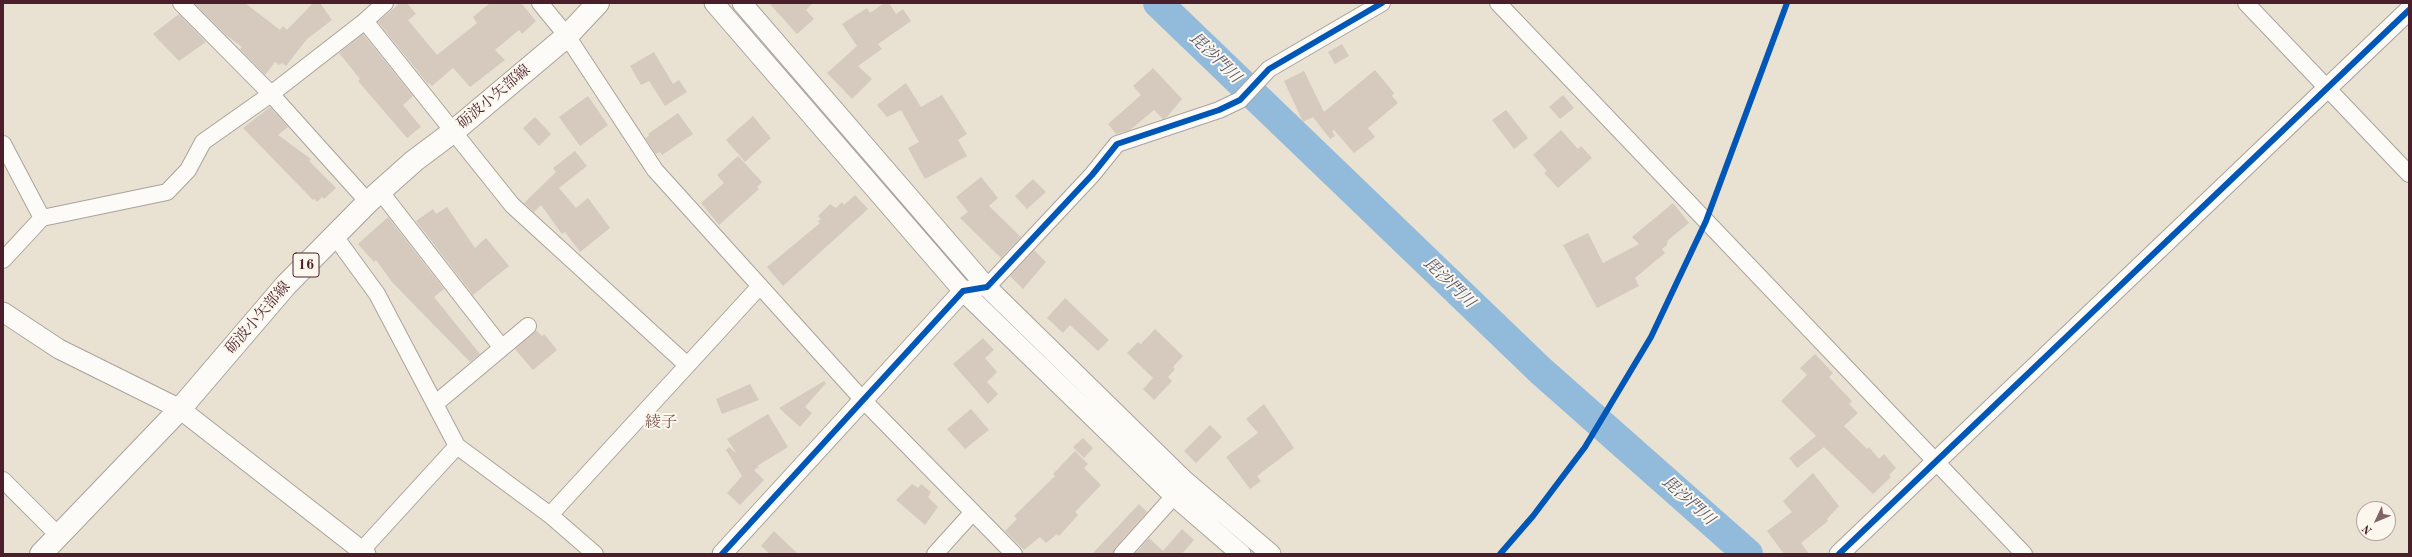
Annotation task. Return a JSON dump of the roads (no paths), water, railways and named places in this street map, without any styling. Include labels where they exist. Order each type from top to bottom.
[{"type":"main road","name":"砺波小矢部線","points":[[41,554],[180,409],[286,285],[334,235],[374,197],[567,36],[598,3]]},
{"type":"street","points":[[181,3],[374,197],[502,348]]},
{"type":"street","points":[[540,3],[567,36],[655,170],[862,400],[1014,554]]},
{"type":"street","points":[[714,3],[963,291],[1174,496],[1241,554]]},
{"type":"street","points":[[742,3],[987,287],[1184,480],[1271,554]]},
{"type":"street","points":[[722,554],[963,291],[987,287],[1087,180],[1117,144],[1219,110],[1240,100],[1269,69],[1382,3]]},
{"type":"street","points":[[1498,3],[2024,554]]},
{"type":"street","points":[[2246,3],[2409,174]]},
{"type":"street","points":[[3,260],[42,218],[167,192],[188,170],[203,142],[271,94],[365,21],[381,4]]},
{"type":"street","points":[[1839,554],[1935,460],[2409,10]]},
{"type":"street","points":[[365,21],[512,205],[687,365]]},
{"type":"street","points":[[3,144],[42,218]]},
{"type":"street","points":[[334,235],[377,294],[457,446],[550,515],[595,554]]},
{"type":"street","points":[[550,515],[760,286]]},
{"type":"street","points":[[3,312],[59,349],[180,409],[364,552],[457,446]]},
{"type":"street","points":[[435,404],[528,326]]},
{"type":"street","points":[[3,480],[58,535]]},
{"type":"street","points":[[1122,554],[1174,496]]},
{"type":"street","points":[[935,554],[973,512]]},
{"type":"waterway","name":"毘沙門川","points":[[1158,3],[1541,371],[1748,554]]},
{"type":"district","name":"綾子","points":[[661,423]]}]
